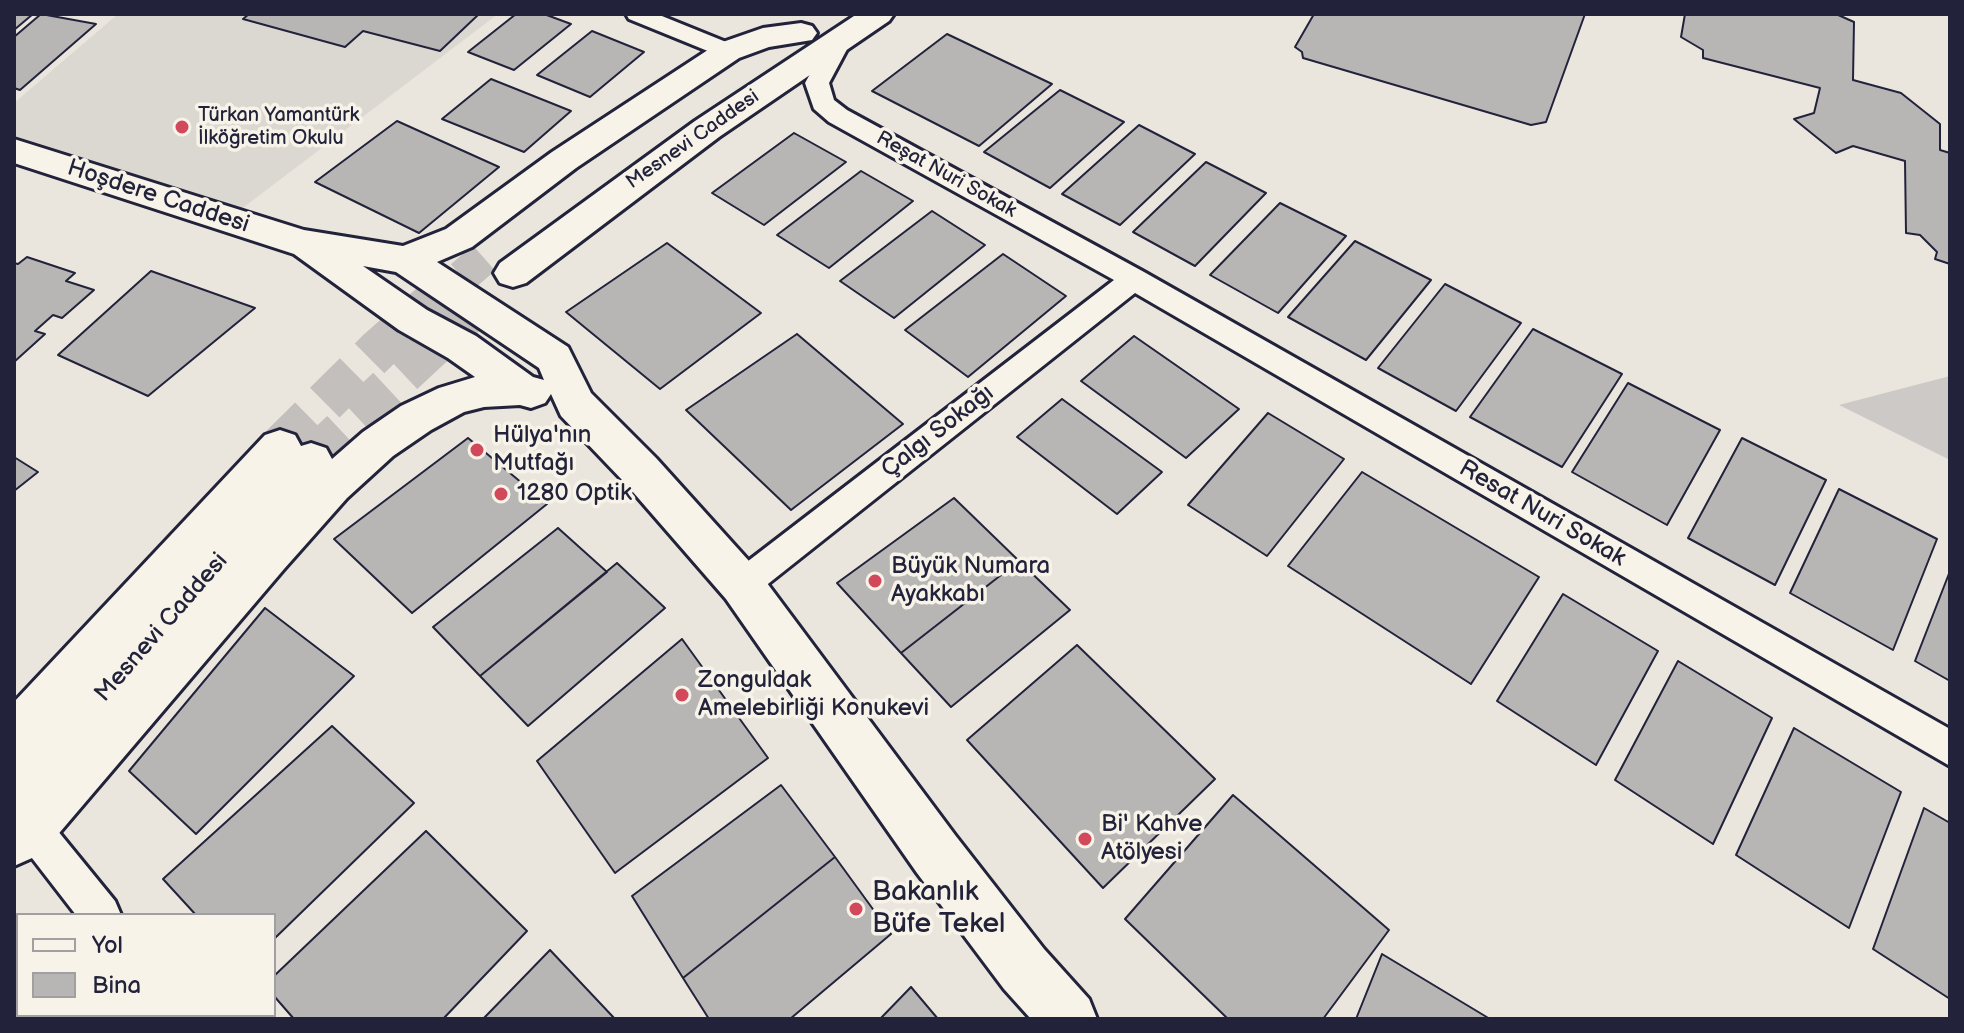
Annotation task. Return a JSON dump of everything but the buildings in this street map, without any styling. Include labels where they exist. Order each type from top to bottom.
[{"type":"main road","name":"Mesnevi Caddesi","points":[[485,256],[564,160],[728,51],[763,38],[836,26],[878,14]]},
{"type":"main road","name":"Mesnevi Caddesi","points":[[485,256],[707,129],[836,26]]},
{"type":"main road","name":"Mesnevi Caddesi","points":[[485,256],[621,157],[801,33]]},
{"type":"main road","name":"Hoşdere Caddesi","points":[[14,151],[302,243]]},
{"type":"main road","points":[[302,243],[406,260],[485,256]]},
{"type":"main road","points":[[302,243],[413,320],[462,347],[520,389]]},
{"type":"main road","points":[[406,260],[554,358],[576,404],[641,471],[742,585],[936,854],[1024,969],[1069,1019]]},
{"type":"main road","points":[[20,821],[332,485],[378,444],[416,418],[453,399],[484,391],[520,389],[576,404]]},
{"type":"main road","name":"Mesnevi Caddesi","points":[[14,738],[295,454],[20,821]]},
{"type":"street","points":[[637,14],[728,51]]},
{"type":"street","name":"Reşat Nuri Sokak","points":[[836,26],[817,83],[819,97],[828,109],[1134,279]]},
{"type":"street","name":"Çalgı Sokağı","points":[[742,585],[1134,279]]},
{"type":"street","name":"Resat Nuri Sokak","points":[[1134,279],[1950,749]]},
{"type":"street","points":[[20,821],[99,913]]},
{"type":"shaded area","name":"Türkan Yamantürk İlköğretim Okulu","points":[[118,14],[498,14],[227,220],[14,151],[14,103]]},
{"type":"shaded area","points":[[1950,376],[1950,460],[1839,405]]},
{"type":"tunnel","points":[[462,277],[484,258]]},
{"type":"tunnel","points":[[280,447],[379,349],[464,275]]},
{"type":"tunnel","points":[[311,460],[472,309]]},
{"type":"place","name":"Türkan Yamantürk İlköğretim Okulu","points":[[182,127]]},
{"type":"place","name":"Hülya'nın Mutfağı","points":[[477,450]]},
{"type":"place","name":"1280 Optik","points":[[501,494]]},
{"type":"place","name":"Büyük Numara Ayakkabı","points":[[875,581]]},
{"type":"place","name":"Zonguldak Amelebirliği Konukevi","points":[[682,695]]},
{"type":"place","name":"Bi' Kahve Atölyesi","points":[[1085,839]]},
{"type":"place","name":"Bakanlık Büfe Tekel","points":[[856,909]]}]
